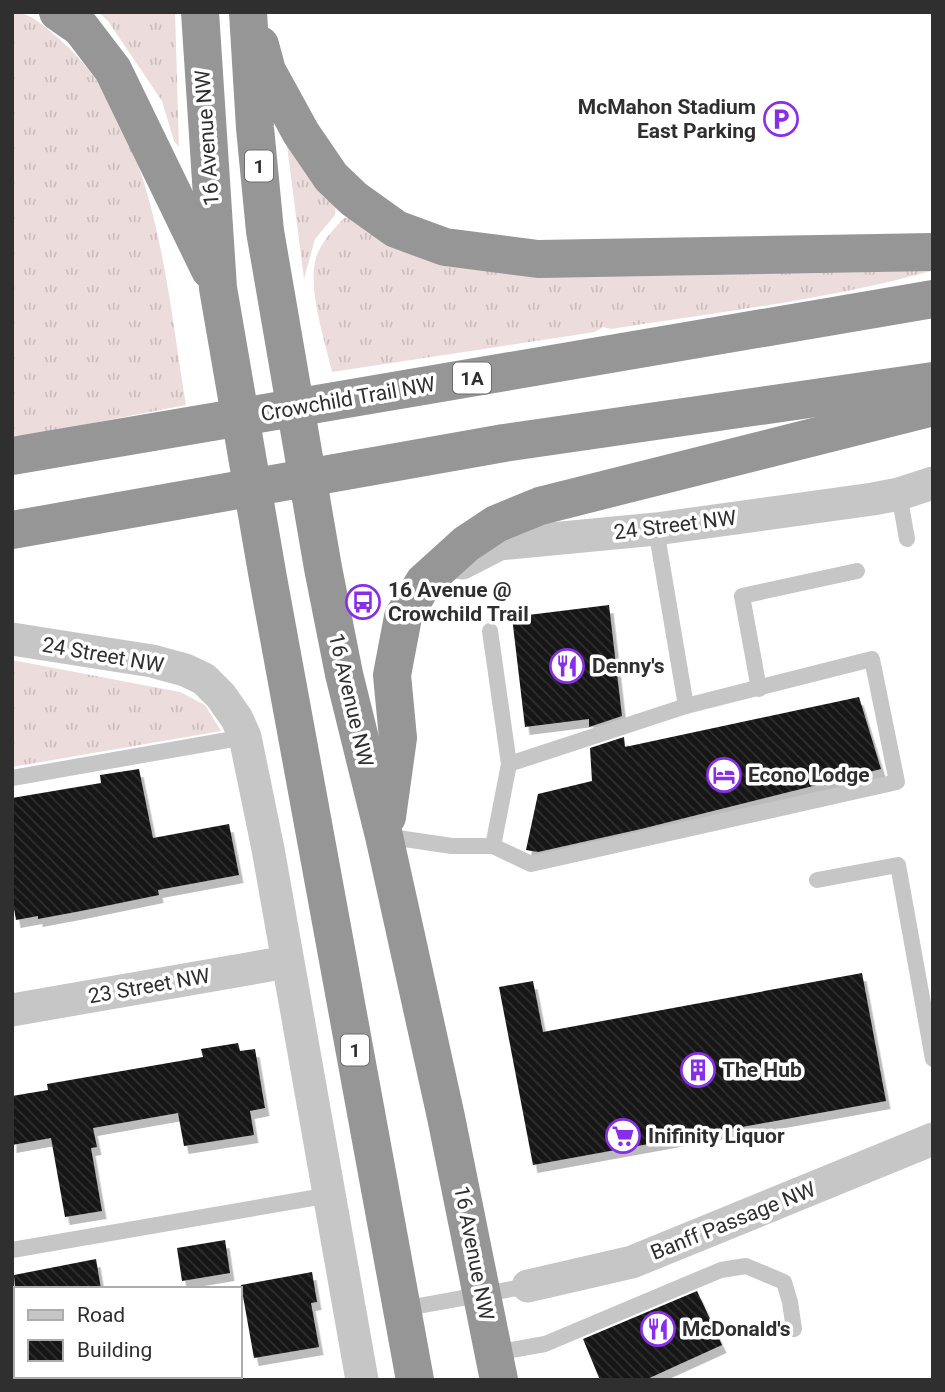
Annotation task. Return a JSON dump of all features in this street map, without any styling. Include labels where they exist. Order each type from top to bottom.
[{"type":"highway","points":[[58,12],[81,29],[113,70],[218,288]]},
{"type":"highway","name":"16 Avenue NW","points":[[200,12],[218,288],[268,578],[415,1380]]},
{"type":"highway","points":[[249,12],[267,71],[331,177],[354,199],[397,229],[445,247],[538,259],[933,252]]},
{"type":"highway","name":"16 Avenue NW","points":[[249,12],[261,192],[279,319],[323,568],[344,674],[384,836],[443,1104],[496,1366]]},
{"type":"highway","name":"Crowchild Trail NW","points":[[12,456],[933,299]]},
{"type":"highway","points":[[12,530],[505,443],[933,381]]},
{"type":"highway","points":[[384,836],[398,738],[392,676],[403,617],[424,582],[466,544],[496,524],[540,506],[933,407]]},
{"type":"street","name":"24 Street NW","points":[[424,582],[499,544],[656,529],[886,497],[933,483]]},
{"type":"street","name":"24 Street NW","points":[[12,639],[152,661],[185,670],[204,680],[222,695],[245,737]]},
{"type":"street","points":[[245,737],[268,849],[362,1380]]},
{"type":"street","name":"23 Street NW","points":[[12,1010],[287,962]]},
{"type":"street","name":"Banff Passage NW","points":[[528,1286],[632,1262],[933,1139]]},
{"type":"lane","points":[[886,497],[907,539]]},
{"type":"lane","points":[[656,529],[686,706]]},
{"type":"lane","points":[[759,689],[742,596],[857,571]]},
{"type":"lane","points":[[490,631],[509,764],[493,846]]},
{"type":"lane","points":[[384,836],[453,846],[493,846],[531,864],[897,782],[872,659],[686,706],[509,764]]},
{"type":"lane","points":[[12,778],[245,737]]},
{"type":"lane","points":[[817,880],[898,865],[933,1059]]},
{"type":"lane","points":[[12,1250],[330,1195]]},
{"type":"lane","points":[[496,1366],[721,1270],[746,1266],[784,1282],[794,1329]]},
{"type":"lane","points":[[402,1308],[528,1286]]},
{"type":"green space","points":[[12,12],[31,17],[57,37],[90,72],[116,113],[136,159],[151,208],[186,405],[36,434],[12,436]]},
{"type":"green space","points":[[98,12],[175,12],[179,147],[174,141],[162,101],[108,21]]},
{"type":"green space","points":[[286,138],[336,202],[335,215],[315,239],[304,279]]},
{"type":"green space","points":[[344,218],[354,218],[384,239],[931,271],[852,290],[772,304],[611,329],[603,327],[595,332],[332,372],[315,299],[314,270],[321,247]]},
{"type":"green space","points":[[12,660],[180,692],[205,705],[221,731],[12,767]]},
{"type":"building","name":"Denny's","points":[[609,605],[622,716],[589,727],[589,719],[525,727],[512,617]]},
{"type":"building","name":"Econo Lodge","points":[[859,697],[881,769],[641,829],[538,852],[526,850],[538,794],[592,781],[590,748],[624,737],[625,747]]},
{"type":"building","points":[[139,769],[153,838],[229,824],[239,875],[158,890],[159,895],[81,911],[16,920],[12,897],[12,798],[101,783],[100,775]]},
{"type":"building","name":"The Hub","points":[[862,973],[886,1101],[533,1165],[499,987],[533,981],[543,1032]]},
{"type":"building","points":[[238,1043],[240,1051],[255,1049],[265,1108],[250,1111],[254,1135],[184,1146],[178,1113],[93,1128],[97,1147],[91,1148],[102,1211],[65,1217],[51,1138],[12,1145],[12,1096],[48,1090],[47,1084],[203,1057],[201,1049]]},
{"type":"building","points":[[225,1240],[230,1273],[182,1281],[177,1248]]},
{"type":"building","points":[[96,1259],[101,1287],[15,1287],[14,1275]]},
{"type":"building","points":[[312,1272],[317,1302],[311,1303],[319,1347],[254,1358],[241,1285]]},
{"type":"building","name":"McDonald's","points":[[697,1291],[722,1345],[645,1380],[600,1380],[583,1339]]},
{"type":"place","name":"McMahon Stadium East Parking","points":[[781,119]]},
{"type":"place","name":"16 Avenue @ Crowchild Trail","points":[[363,602]]},
{"type":"place","name":"Denny's","points":[[567,666]]},
{"type":"place","name":"Econo Lodge","points":[[724,775]]},
{"type":"place","name":"The Hub","points":[[698,1070]]},
{"type":"place","name":"Inifinity Liquor","points":[[623,1136]]},
{"type":"place","name":"McDonald's","points":[[658,1329]]}]
